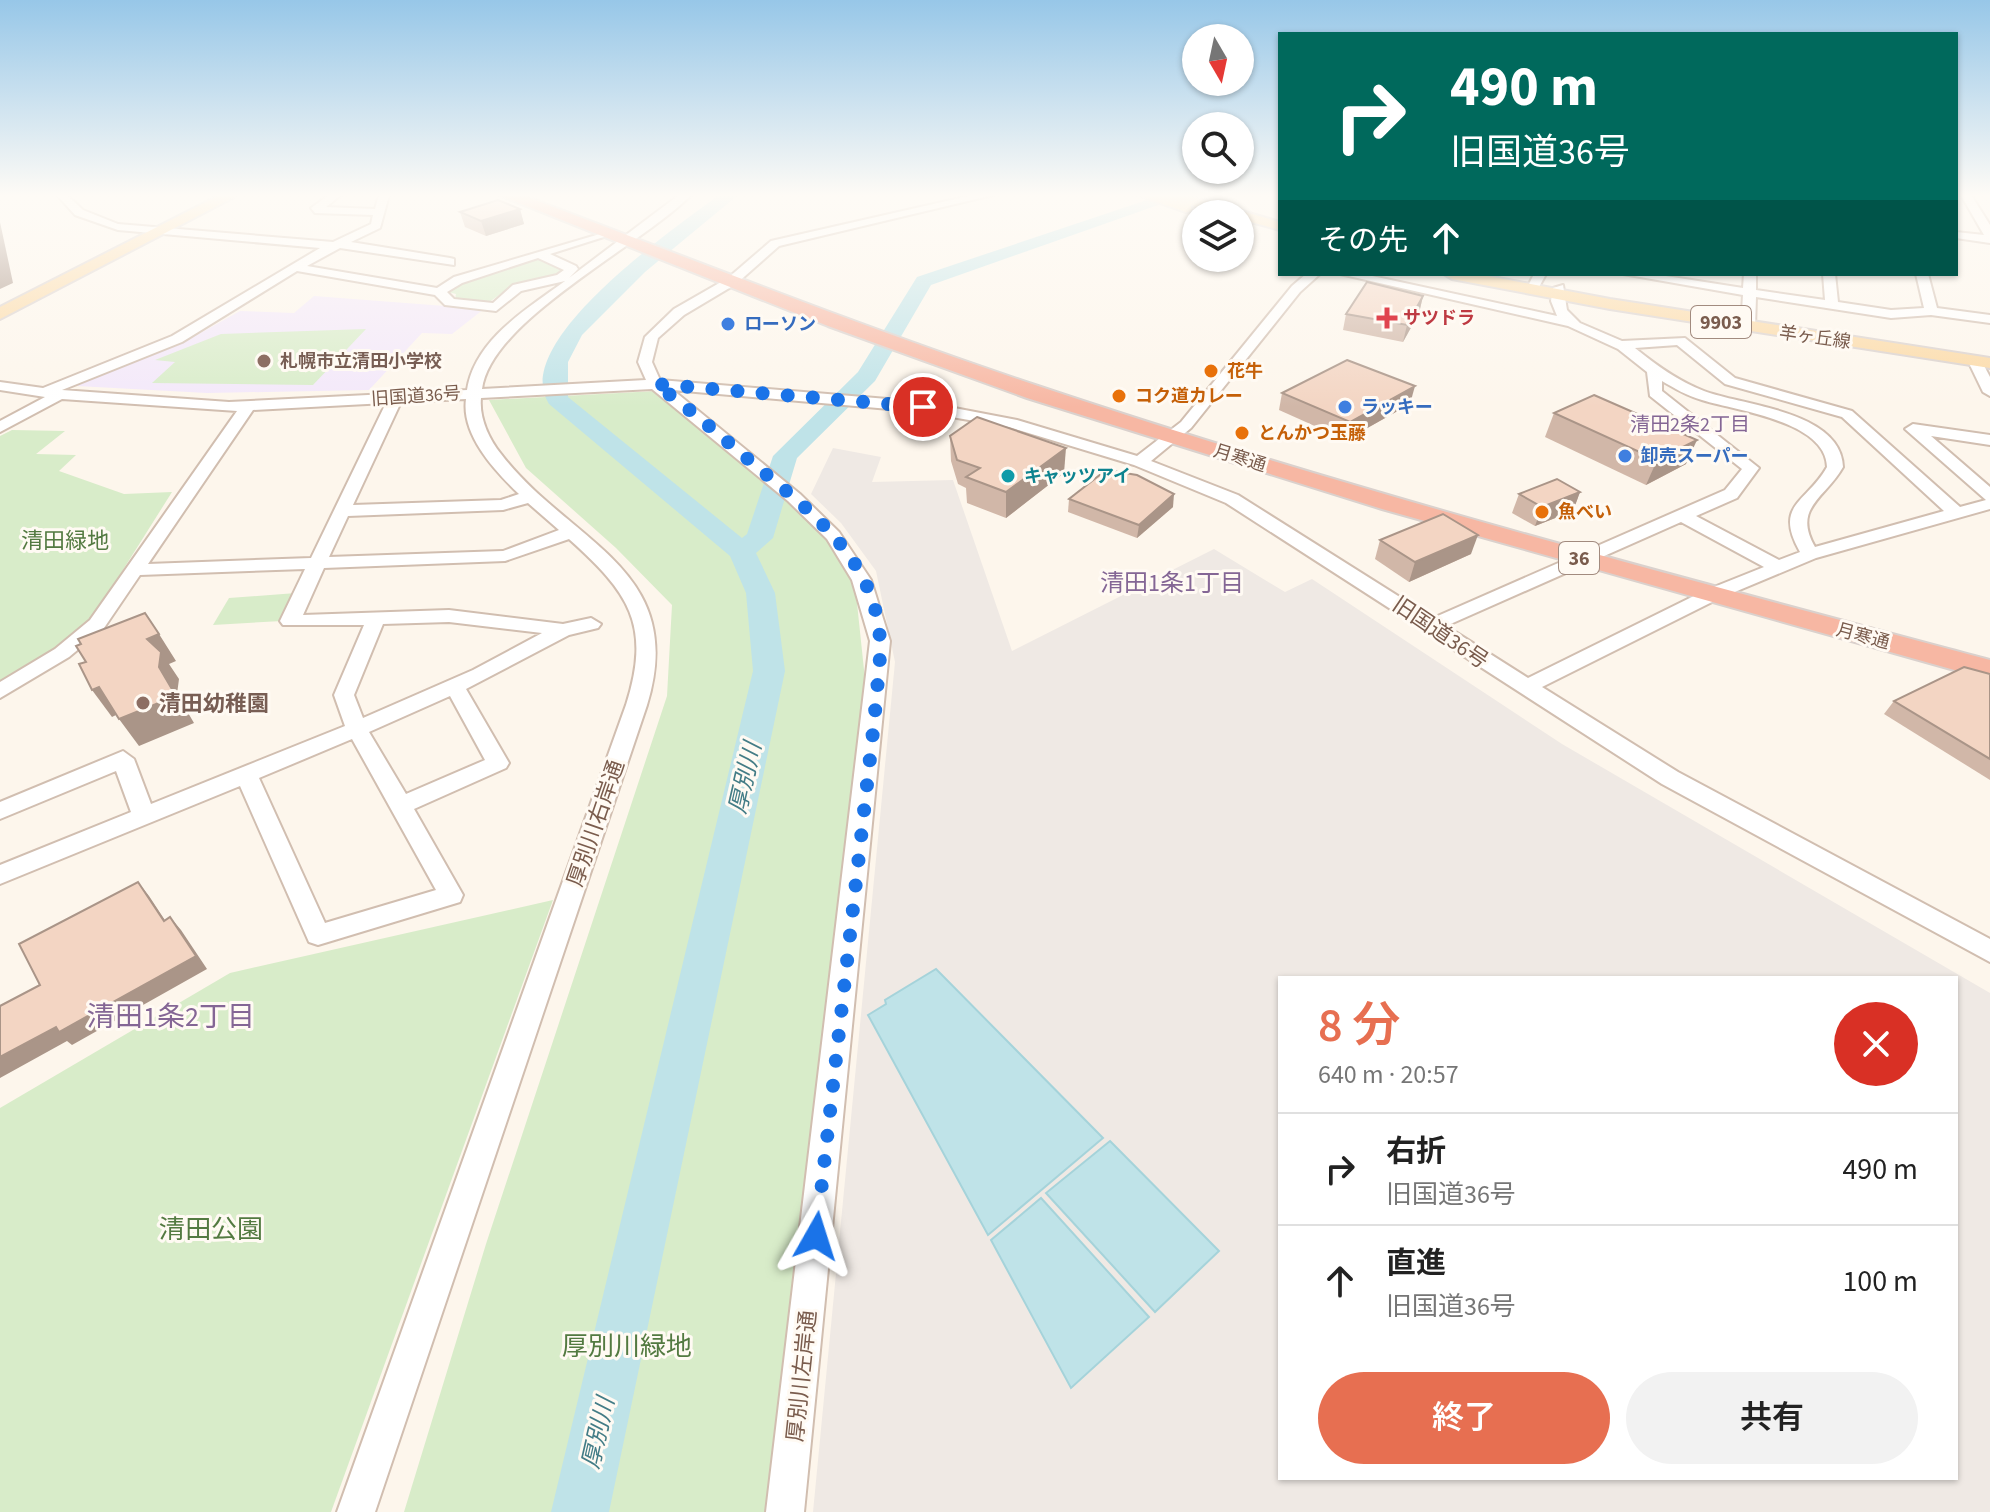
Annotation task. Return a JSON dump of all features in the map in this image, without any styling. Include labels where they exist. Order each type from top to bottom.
[{"type":"highway","name":"月寒通","points":[[690,266],[860,331],[1171,437],[1581,559],[1990,670]]},
{"type":"main road","points":[[0,305],[82,266]]},
{"type":"main road","points":[[0,314],[90,266]]},
{"type":"main road","name":"羊ヶ丘線","points":[[1464,276],[1985,359]]},
{"type":"main road","name":"羊ヶ丘線","points":[[1509,276],[1538,279],[1558,292]]},
{"type":"street","points":[[0,427],[52,394],[177,339],[297,266]]},
{"type":"street","points":[[439,292],[458,280],[503,266]]},
{"type":"street","points":[[294,267],[439,292],[450,302],[496,307],[517,288],[561,278],[572,269],[564,266]]},
{"type":"street","name":"厚別川右岸通","points":[[356,1512],[643,680],[648,654],[645,627],[631,592],[495,461],[480,440],[471,412],[483,392],[486,355],[504,333],[602,266]]},
{"type":"street","points":[[655,384],[645,362],[652,337],[679,312],[732,281],[749,266]]},
{"type":"street","points":[[1140,462],[1186,425],[1296,289],[1312,276]]},
{"type":"street","points":[[1355,276],[1568,322],[1620,345],[1654,370],[1703,396],[1774,413],[1828,441],[1836,456],[1835,467],[1797,515],[1797,537],[1810,554]]},
{"type":"street","points":[[1652,276],[1891,314],[1931,311],[1990,319]]},
{"type":"street","points":[[1748,323],[1750,276]]},
{"type":"street","points":[[1829,276],[1832,305]]},
{"type":"street","points":[[1922,276],[1931,311]]},
{"type":"street","points":[[1558,292],[1557,303],[1568,322]]},
{"type":"street","points":[[1620,345],[1680,341],[1730,381],[1847,414],[1956,513]]},
{"type":"street","points":[[1985,359],[1990,392]]},
{"type":"street","points":[[1433,625],[1731,494],[1751,468],[1655,393],[1654,370]]},
{"type":"street","name":"旧国道36号","points":[[0,386],[156,404],[248,406],[655,384],[859,400],[1012,423],[1140,462],[1232,499],[1433,625],[1524,688],[1670,778],[1990,951]]},
{"type":"street","name":"厚別川左岸通","points":[[655,384],[796,496],[829,529],[858,569],[874,609],[880,641],[785,1512]]},
{"type":"street","points":[[396,397],[290,621],[449,616],[563,630]]},
{"type":"street","points":[[0,691],[80,640],[97,624],[248,406]]},
{"type":"street","points":[[1990,440],[1913,429],[1990,496]]},
{"type":"street","points":[[342,511],[503,505],[531,496]]},
{"type":"street","points":[[1524,688],[1711,595],[1810,554],[1990,504]]},
{"type":"street","points":[[1681,515],[1778,567]]},
{"type":"street","points":[[134,570],[505,556],[571,532]]},
{"type":"street","points":[[246,774],[318,935],[451,895],[403,805],[357,729],[344,695],[376,618]]},
{"type":"street","points":[[0,875],[455,687],[563,630],[591,624]]},
{"type":"street","points":[[403,805],[498,763],[455,687]]},
{"type":"street","points":[[0,811],[123,759],[144,815]]},
{"type":"shaded area","name":"札幌市立清田小学校","points":[[314,296],[484,309],[452,334],[422,333],[369,390],[207,393],[77,386],[77,383],[188,340],[240,311],[294,313]]},
{"type":"shaded area","points":[[833,448],[881,457],[872,482],[953,480],[1012,651],[1214,549],[1285,592],[1312,579],[1562,744],[1990,993],[1990,1512],[813,1512],[895,662],[876,571],[841,523],[811,494]]},
{"type":"green space","points":[[511,266],[557,266],[567,269],[561,275],[510,287],[488,303],[455,299],[456,294],[444,291],[464,280]]},
{"type":"green space","points":[[366,329],[313,385],[152,383],[175,362],[155,360],[221,334]]},
{"type":"green space","name":"厚別川緑地","points":[[656,391],[813,520],[855,584],[868,708],[773,1512],[404,1512],[486,1244],[667,696],[672,605],[616,548],[526,468],[489,400]]},
{"type":"green space","name":"清田緑地","points":[[12,430],[65,431],[36,454],[76,455],[59,471],[124,494],[172,492],[87,627],[0,685],[0,436]]},
{"type":"green space","points":[[296,593],[282,621],[213,625],[229,598]]},
{"type":"green space","name":"清田公園","points":[[553,900],[331,1512],[0,1512],[0,1108],[230,973]]},
{"type":"water","points":[[936,969],[1103,1138],[988,1235],[868,1015],[886,1004],[885,1000]]},
{"type":"water","points":[[1110,1141],[1219,1251],[1155,1312],[1046,1193]]},
{"type":"water","points":[[1041,1198],[1149,1317],[1071,1388],[991,1240]]},
{"type":"building","points":[[1367,282],[1423,296],[1407,325],[1346,314]]},
{"type":"building","points":[[1347,360],[1415,386],[1350,422],[1282,393]]},
{"type":"building","points":[[1594,395],[1697,440],[1657,460],[1554,413]]},
{"type":"building","points":[[977,417],[1066,448],[1006,492],[966,477],[980,468],[957,460],[950,436]]},
{"type":"building","points":[[1106,470],[1137,475],[1174,494],[1139,525],[1069,499]]},
{"type":"building","points":[[1557,479],[1580,492],[1542,507],[1519,494]]},
{"type":"building","points":[[1443,514],[1478,535],[1415,562],[1380,540]]},
{"type":"building","points":[[145,613],[159,634],[147,639],[161,652],[159,667],[176,696],[119,719],[99,687],[92,690],[79,664],[86,662],[76,646],[81,644],[78,639]]},
{"type":"building","points":[[1964,667],[1990,674],[1990,759],[1894,701]]},
{"type":"building","points":[[138,882],[164,921],[170,917],[196,956],[59,1032],[56,1027],[0,1057],[0,1006],[40,985],[19,944]]},
{"type":"waterway","name":"厚別川","points":[[641,266],[592,311],[562,350],[556,368],[557,399],[741,551]]},
{"type":"waterway","points":[[741,551],[759,538],[785,456],[867,376],[924,281],[964,266]]},
{"type":"waterway","name":"厚別川","points":[[580,1512],[769,671],[761,593],[750,564],[741,551]]},
{"type":"place","name":"サツドラ","points":[[1387,318]]},
{"type":"place","name":"ローソン","points":[[728,324]]},
{"type":"place","name":"札幌市立清田小学校","points":[[264,361]]},
{"type":"place","name":"花牛","points":[[1211,371]]},
{"type":"place","name":"コク道カレー","points":[[1119,396]]},
{"type":"place","name":"ラッキー","points":[[1345,407]]},
{"type":"place","name":"とんかつ玉藤","points":[[1242,433]]},
{"type":"place","name":"卸売スーパー","points":[[1625,456]]},
{"type":"place","name":"キャッツアイ","points":[[1008,476]]},
{"type":"place","name":"魚べい","points":[[1542,512]]},
{"type":"place","name":"清田幼稚園","points":[[143,703]]},
{"type":"district","name":"清田2条2丁目","points":[[1690,424]]},
{"type":"district","name":"清田1条1丁目","points":[[1172,583]]},
{"type":"district","name":"清田1条2丁目","points":[[171,1016]]},
{"type":"route","points":[[816,1236],[875,714],[880,641],[874,609],[864,581],[829,529],[796,496],[655,384],[709,386],[923,407]]}]
